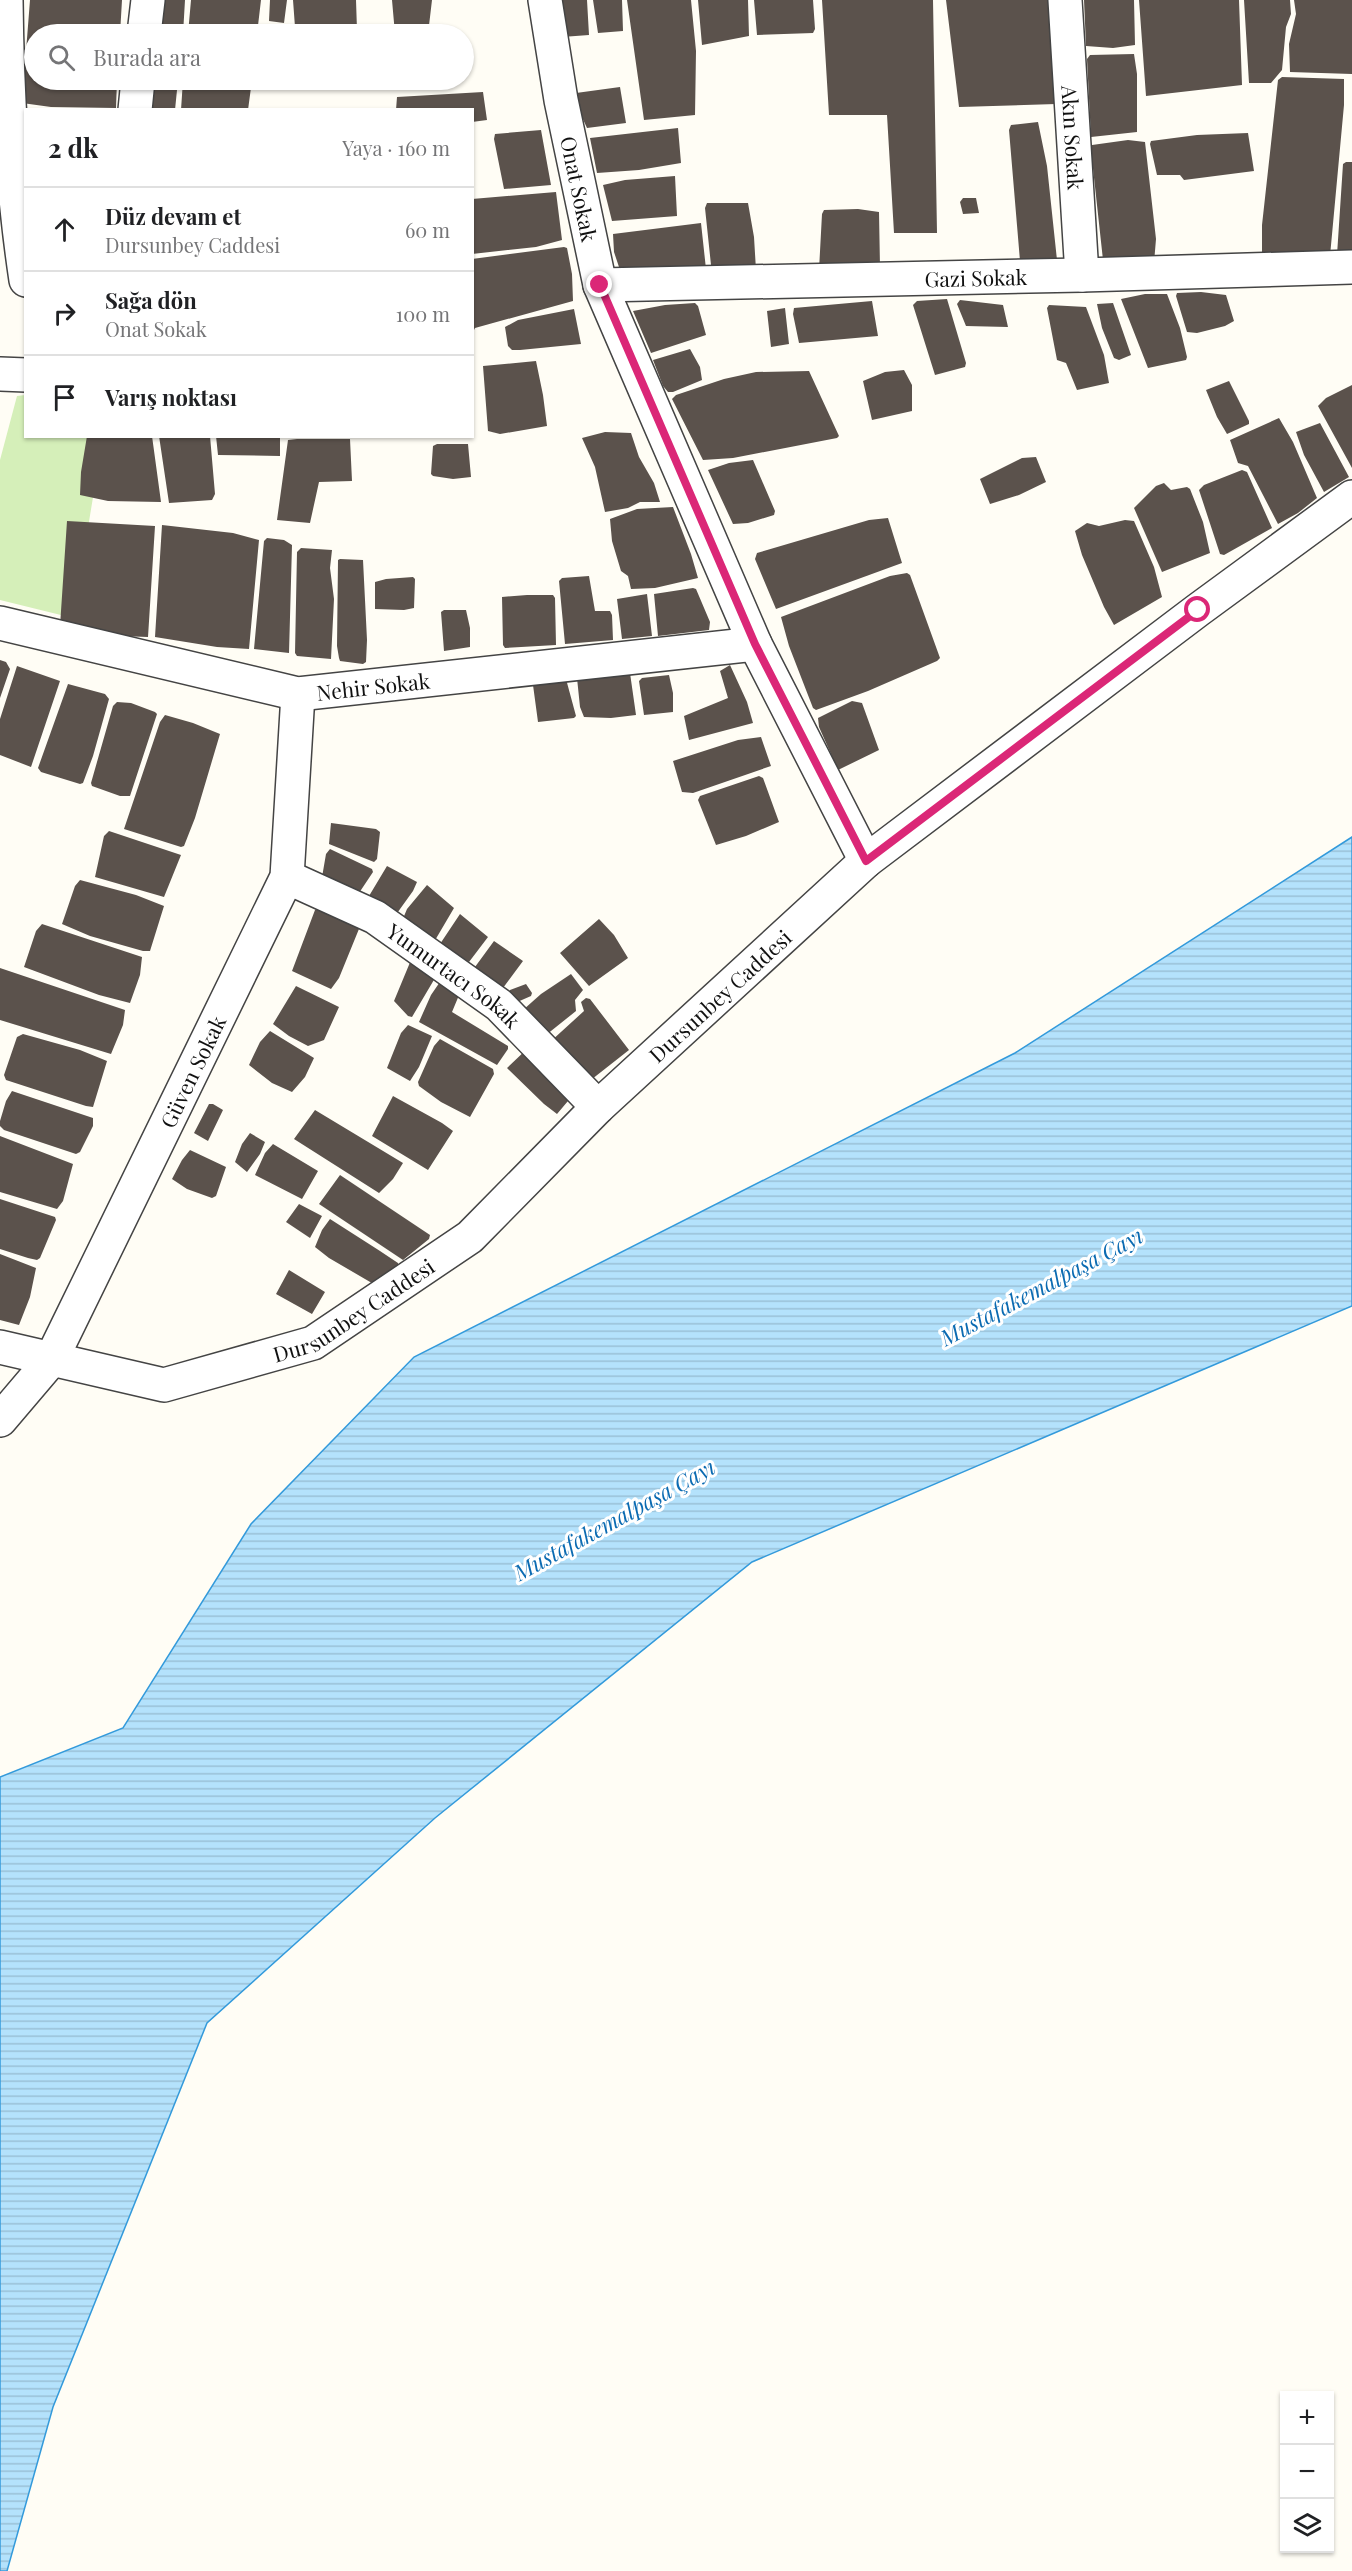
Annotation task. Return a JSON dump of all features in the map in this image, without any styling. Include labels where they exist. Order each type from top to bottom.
[{"type":"street","points":[[6,0],[7,105],[24,267]]},
{"type":"street","points":[[145,24],[148,0]]},
{"type":"street","name":"Onat Sokak","points":[[545,0],[561,100],[600,285],[755,644],[866,861]]},
{"type":"street","name":"Akın Sokak","points":[[1065,0],[1082,276]]},
{"type":"street","points":[[135,108],[137,90]]},
{"type":"street","name":"Gazi Sokak","points":[[600,285],[1082,276],[1352,267]]},
{"type":"street","points":[[0,374],[24,375]]},
{"type":"street","name":"Dursunbey Caddesi","points":[[0,1347],[164,1385],[313,1343],[470,1237],[598,1107],[866,861],[1188,617],[1352,497]]},
{"type":"street","name":"Nehir Sokak","points":[[0,623],[298,694],[755,644]]},
{"type":"street","name":"Güven Sokak","points":[[0,1420],[51,1360],[287,878],[298,694]]},
{"type":"street","name":"Yumurtacı Sokak","points":[[287,878],[375,917],[499,1005],[598,1107]]},
{"type":"green space","points":[[24,395],[24,438],[103,438],[73,618],[0,600],[0,460],[17,396]]},
{"type":"water","name":"Mustafakemalpaşa Çayı","points":[[1352,837],[1352,1306],[752,1562],[435,1818],[207,2023],[53,2407],[7,2571],[0,2571],[0,1777],[123,1728],[251,1524],[414,1357],[1015,1053]]},
{"type":"building","points":[[30,0],[122,0],[121,24],[28,24]]},
{"type":"building","points":[[151,0],[185,0],[184,24],[150,24]]},
{"type":"building","points":[[191,0],[261,0],[258,24],[189,24]]},
{"type":"building","points":[[270,0],[287,0],[284,23],[269,21]]},
{"type":"building","points":[[293,0],[356,0],[357,24],[295,24]]},
{"type":"building","points":[[392,0],[432,0],[429,24],[394,24]]},
{"type":"building","points":[[558,0],[587,0],[589,35],[562,37]]},
{"type":"building","points":[[593,0],[622,0],[623,31],[598,33]]},
{"type":"building","points":[[627,0],[691,0],[696,51],[695,115],[644,120]]},
{"type":"building","points":[[698,0],[748,0],[749,36],[702,45]]},
{"type":"building","points":[[754,0],[813,0],[815,29],[813,33],[757,35]]},
{"type":"building","points":[[822,0],[933,0],[937,233],[894,233],[887,115],[829,115]]},
{"type":"building","points":[[946,0],[1051,0],[1056,104],[959,107]]},
{"type":"building","points":[[1084,0],[1134,0],[1135,45],[1113,48],[1086,46]]},
{"type":"building","points":[[1139,0],[1239,0],[1242,85],[1146,96]]},
{"type":"building","points":[[1244,0],[1290,0],[1291,14],[1286,27],[1282,70],[1271,83],[1249,83]]},
{"type":"building","points":[[1294,0],[1352,0],[1352,74],[1290,72],[1289,44],[1296,14]]},
{"type":"building","points":[[1134,54],[1137,74],[1137,132],[1091,137],[1087,59],[1090,55]]},
{"type":"building","points":[[24,77],[24,90],[117,90],[116,108],[51,107],[22,103]]},
{"type":"building","points":[[1282,77],[1344,79],[1344,105],[1330,256],[1262,254],[1262,225],[1278,80]]},
{"type":"building","points":[[620,87],[626,123],[587,128],[576,104],[576,93]]},
{"type":"building","points":[[145,90],[177,90],[175,108],[144,108]]},
{"type":"building","points":[[182,90],[251,90],[248,108],[181,108]]},
{"type":"building","points":[[483,92],[487,120],[474,122],[474,108],[396,108],[397,97]]},
{"type":"building","points":[[1038,122],[1047,166],[1057,260],[1020,261],[1009,130],[1011,125]]},
{"type":"building","points":[[678,128],[681,163],[639,170],[597,173],[590,138]]},
{"type":"building","points":[[541,130],[551,185],[504,189],[495,134]]},
{"type":"building","points":[[1248,133],[1254,171],[1184,180],[1180,175],[1157,175],[1151,141],[1197,135]]},
{"type":"building","points":[[1128,140],[1145,142],[1156,239],[1154,263],[1103,260],[1092,145]]},
{"type":"building","points":[[1352,162],[1352,252],[1337,255],[1343,164]]},
{"type":"building","points":[[675,176],[677,216],[612,221],[603,185],[625,180]]},
{"type":"building","points":[[556,192],[562,240],[536,247],[474,254],[474,199]]},
{"type":"building","points":[[963,198],[976,198],[979,213],[963,214],[960,202]]},
{"type":"building","points":[[707,203],[748,203],[754,237],[756,270],[714,269],[711,265],[705,208]]},
{"type":"building","points":[[858,209],[879,212],[880,267],[819,270],[824,210]]},
{"type":"building","points":[[701,223],[706,269],[620,270],[614,252],[613,234]]},
{"type":"building","points":[[567,248],[572,274],[573,301],[474,330],[474,259]]},
{"type":"building","points":[[1201,292],[1226,295],[1234,321],[1225,326],[1197,333],[1187,332],[1177,293]]},
{"type":"building","points":[[1145,294],[1167,294],[1180,328],[1186,360],[1148,368],[1121,299]]},
{"type":"building","points":[[947,299],[966,363],[965,367],[935,375],[913,305],[917,301]]},
{"type":"building","points":[[960,300],[1003,305],[1008,327],[966,326],[957,304]]},
{"type":"building","points":[[872,301],[878,336],[799,343],[793,314],[794,308]]},
{"type":"building","points":[[695,303],[698,306],[706,335],[651,353],[633,311],[665,305]]},
{"type":"building","points":[[1113,303],[1131,355],[1119,360],[1114,358],[1102,328],[1097,304]]},
{"type":"building","points":[[1049,305],[1086,307],[1104,355],[1109,383],[1077,390],[1066,363],[1057,360],[1047,308]]},
{"type":"building","points":[[785,308],[789,344],[771,347],[767,311]]},
{"type":"building","points":[[574,309],[581,344],[520,350],[512,350],[508,346],[505,327],[518,320]]},
{"type":"building","points":[[690,349],[700,367],[702,380],[668,392],[663,386],[653,360]]},
{"type":"building","points":[[536,361],[547,426],[500,434],[488,431],[483,366]]},
{"type":"building","points":[[904,370],[912,385],[912,411],[872,420],[863,381],[885,372]]},
{"type":"building","points":[[809,371],[839,436],[837,438],[733,458],[703,460],[672,399],[676,395],[724,379],[756,372]]},
{"type":"building","points":[[1229,381],[1249,424],[1227,434],[1206,390]]},
{"type":"building","points":[[1352,385],[1352,468],[1318,406],[1326,398]]},
{"type":"building","points":[[1279,418],[1293,442],[1317,498],[1298,513],[1278,524],[1248,466],[1238,463],[1230,440]]},
{"type":"building","points":[[1320,423],[1349,477],[1324,492],[1304,455],[1296,432]]},
{"type":"building","points":[[605,432],[631,433],[639,457],[654,483],[660,502],[640,502],[628,508],[605,512],[595,467],[582,438]]},
{"type":"building","points":[[87,438],[152,438],[161,502],[108,501],[80,495]]},
{"type":"building","points":[[159,438],[210,438],[215,494],[212,500],[169,503]]},
{"type":"building","points":[[216,438],[280,438],[280,456],[218,455]]},
{"type":"building","points":[[350,439],[352,481],[319,482],[310,523],[277,520],[288,440]]},
{"type":"building","points":[[468,444],[471,477],[453,479],[433,476],[431,474],[433,446]]},
{"type":"building","points":[[1036,457],[1046,482],[1019,495],[990,504],[980,479],[1022,458]]},
{"type":"building","points":[[753,460],[775,511],[774,515],[748,523],[733,524],[708,470],[729,463]]},
{"type":"building","points":[[1242,470],[1247,472],[1272,528],[1224,555],[1220,554],[1199,490],[1204,485]]},
{"type":"building","points":[[1164,483],[1171,490],[1187,487],[1190,489],[1203,522],[1210,553],[1162,572],[1134,508],[1156,486]]},
{"type":"building","points":[[673,507],[698,578],[655,588],[631,589],[628,576],[621,571],[612,541],[610,519],[637,509]]},
{"type":"building","points":[[888,518],[902,563],[776,609],[755,559],[757,553],[869,520]]},
{"type":"building","points":[[1125,520],[1134,521],[1154,567],[1162,597],[1114,625],[1082,555],[1075,531],[1087,523],[1099,526]]},
{"type":"building","points":[[67,521],[155,526],[148,637],[119,636],[60,626]]},
{"type":"building","points":[[162,525],[233,533],[259,540],[249,649],[217,647],[155,637]]},
{"type":"building","points":[[267,538],[284,540],[292,545],[289,653],[254,649],[264,541]]},
{"type":"building","points":[[301,548],[332,550],[330,568],[334,599],[331,659],[297,656],[295,653],[297,552]]},
{"type":"building","points":[[338,560],[363,560],[367,640],[366,662],[363,664],[340,661],[339,658],[337,646]]},
{"type":"building","points":[[907,573],[910,575],[940,658],[868,691],[816,710],[813,708],[789,646],[781,617],[890,576]]},
{"type":"building","points":[[589,576],[595,611],[610,611],[612,615],[613,640],[565,644],[559,581],[562,578]]},
{"type":"building","points":[[413,577],[415,579],[414,608],[375,609],[375,582]]},
{"type":"building","points":[[696,589],[710,622],[709,630],[658,636],[654,594]]},
{"type":"building","points":[[647,594],[652,636],[622,639],[617,599]]},
{"type":"building","points":[[553,595],[555,598],[556,645],[505,648],[503,645],[502,597]]},
{"type":"building","points":[[466,610],[470,628],[470,647],[444,651],[441,612]]},
{"type":"building","points":[[0,660],[6,662],[10,669],[0,698]]},
{"type":"building","points":[[730,665],[747,702],[753,723],[689,740],[684,716],[728,698],[720,671]]},
{"type":"building","points":[[17,666],[60,681],[31,767],[0,755],[0,719]]},
{"type":"building","points":[[630,673],[636,715],[611,718],[584,717],[580,707],[577,678]]},
{"type":"building","points":[[669,675],[673,693],[673,712],[644,715],[639,681],[642,678]]},
{"type":"building","points":[[566,679],[576,716],[538,722],[533,685]]},
{"type":"building","points":[[68,684],[105,694],[109,699],[93,756],[83,783],[80,784],[41,772],[38,768]]},
{"type":"building","points":[[852,701],[862,703],[879,750],[838,770],[819,727],[818,718]]},
{"type":"building","points":[[117,702],[131,703],[157,714],[130,796],[120,796],[92,786],[91,783],[113,706]]},
{"type":"building","points":[[165,715],[220,734],[195,818],[184,846],[181,847],[124,829],[160,722]]},
{"type":"building","points":[[761,737],[771,766],[693,793],[682,792],[673,761],[738,740]]},
{"type":"building","points":[[759,776],[763,778],[779,822],[746,836],[716,845],[698,800],[700,796]]},
{"type":"building","points":[[331,823],[376,829],[380,832],[377,859],[374,862],[329,844]]},
{"type":"building","points":[[109,831],[181,855],[164,897],[95,877],[104,836]]},
{"type":"building","points":[[330,849],[372,869],[373,872],[357,896],[321,883],[326,854]]},
{"type":"building","points":[[387,866],[417,882],[395,916],[366,901]]},
{"type":"building","points":[[80,880],[136,895],[164,906],[150,951],[90,936],[62,924],[75,886]]},
{"type":"building","points":[[427,885],[454,908],[434,942],[402,921],[407,909]]},
{"type":"building","points":[[320,908],[361,924],[339,978],[331,989],[292,971],[315,910]]},
{"type":"building","points":[[460,914],[488,937],[469,962],[440,944]]},
{"type":"building","points":[[599,919],[614,935],[628,958],[589,986],[560,953]]},
{"type":"building","points":[[42,924],[142,957],[140,975],[130,1003],[99,995],[24,967],[36,931]]},
{"type":"building","points":[[494,941],[523,961],[503,988],[475,967]]},
{"type":"building","points":[[411,960],[438,973],[412,1017],[408,1016],[394,1001]]},
{"type":"building","points":[[0,968],[125,1010],[123,1025],[111,1054],[0,1020]]},
{"type":"building","points":[[571,974],[583,990],[575,1000],[576,1011],[546,1035],[523,1010],[541,994]]},
{"type":"building","points":[[444,976],[462,988],[452,1012],[508,1046],[497,1065],[419,1022],[431,995]]},
{"type":"building","points":[[526,984],[532,993],[531,996],[515,1003],[509,993],[510,990]]},
{"type":"building","points":[[296,986],[339,1007],[324,1040],[308,1046],[273,1024]]},
{"type":"building","points":[[586,998],[590,999],[629,1050],[587,1083],[550,1042],[584,1011],[581,1002]]},
{"type":"building","points":[[408,1025],[432,1036],[419,1067],[410,1081],[387,1068],[401,1033]]},
{"type":"building","points":[[270,1031],[314,1058],[305,1077],[292,1092],[272,1083],[249,1065],[260,1042]]},
{"type":"building","points":[[23,1034],[80,1050],[107,1061],[93,1107],[6,1080],[4,1075],[17,1037]]},
{"type":"building","points":[[440,1039],[493,1069],[494,1074],[470,1117],[441,1102],[419,1086],[418,1082],[434,1046]]},
{"type":"building","points":[[528,1048],[551,1073],[548,1080],[568,1101],[557,1114],[507,1068]]},
{"type":"building","points":[[12,1091],[93,1118],[93,1126],[80,1152],[76,1154],[4,1130],[0,1126],[0,1121],[6,1101]]},
{"type":"building","points":[[393,1096],[453,1131],[428,1170],[372,1136]]},
{"type":"building","points":[[209,1104],[223,1110],[208,1141],[194,1133]]},
{"type":"building","points":[[315,1110],[403,1163],[393,1179],[379,1193],[294,1139]]},
{"type":"building","points":[[250,1133],[265,1142],[260,1154],[247,1172],[235,1162],[242,1144]]},
{"type":"building","points":[[0,1136],[73,1164],[63,1201],[57,1209],[0,1192]]},
{"type":"building","points":[[273,1144],[318,1171],[302,1199],[255,1175],[265,1153]]},
{"type":"building","points":[[190,1150],[226,1167],[216,1196],[212,1198],[187,1189],[172,1179]]},
{"type":"building","points":[[340,1175],[430,1235],[429,1239],[403,1260],[319,1204]]},
{"type":"building","points":[[0,1199],[55,1217],[56,1220],[40,1258],[37,1260],[0,1249]]},
{"type":"building","points":[[299,1204],[322,1216],[310,1238],[286,1222]]},
{"type":"building","points":[[330,1219],[398,1263],[398,1266],[377,1286],[329,1258],[315,1247],[322,1230]]},
{"type":"building","points":[[0,1254],[36,1268],[30,1297],[19,1325],[0,1320]]},
{"type":"building","points":[[289,1270],[325,1292],[312,1314],[276,1294]]},
{"type":"route","points":[[600,285],[755,644],[866,861],[1198,610]]}]
